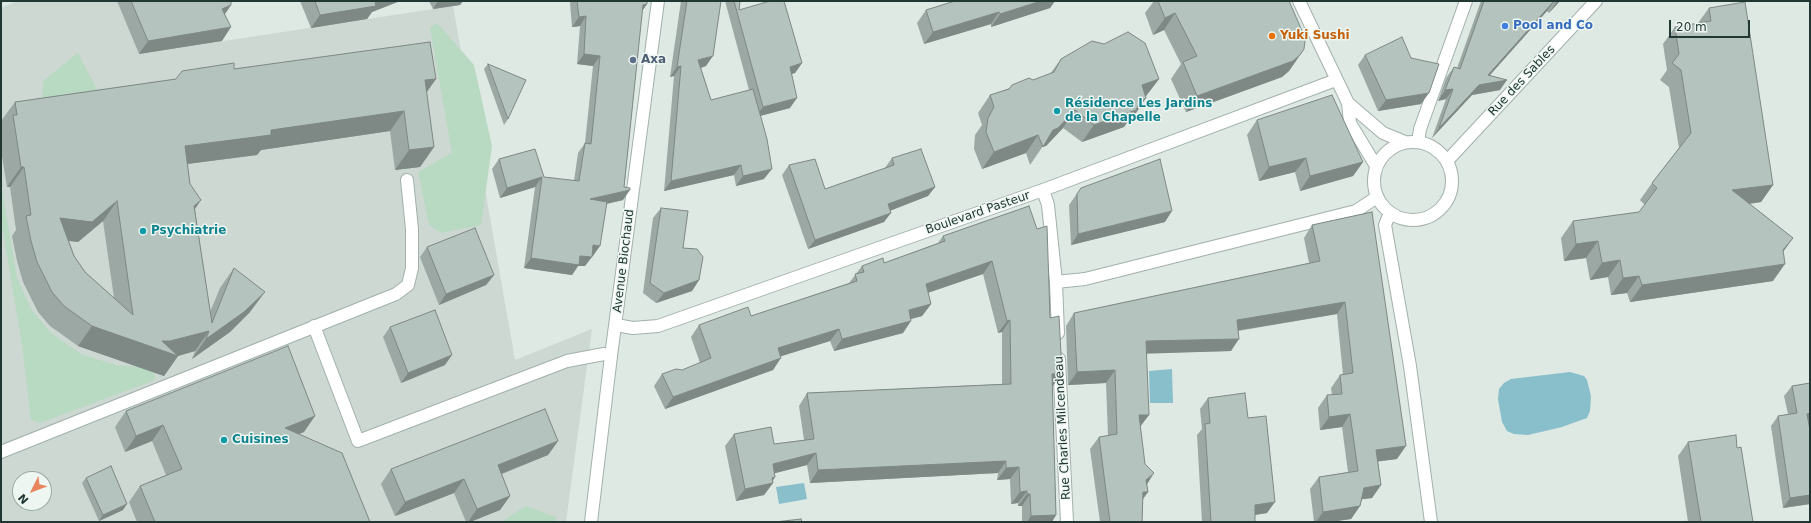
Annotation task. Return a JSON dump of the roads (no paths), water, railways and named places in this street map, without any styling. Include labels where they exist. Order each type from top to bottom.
[{"type":"street","name":"Avenue Biochaud","points":[[591,522],[611,356],[658,1]]},
{"type":"street","points":[[1298,1],[1348,103],[1350,123],[1376,166]]},
{"type":"street","points":[[1418,142],[1420,129],[1466,1]]},
{"type":"street","name":"Rue des Sables","points":[[1447,161],[1596,1]]},
{"type":"street","name":"Boulevard Pasteur","points":[[616,325],[633,328],[658,326],[1043,190],[1336,80]]},
{"type":"street","points":[[1348,103],[1383,133],[1405,142],[1427,144],[1435,148],[1447,161],[1452,174],[1452,187],[1448,200],[1440,210],[1428,218],[1415,220],[1402,219],[1390,213],[1381,204],[1377,197],[1373,179],[1376,166],[1383,155],[1393,147],[1405,142]]},
{"type":"street","points":[[1,452],[396,294],[408,285],[412,268],[412,229],[407,180]]},
{"type":"street","name":"Rue Charles Milcendeau","points":[[1043,190],[1048,205],[1056,282],[1067,522]]},
{"type":"street","points":[[1056,282],[1086,279],[1356,211],[1377,197]]},
{"type":"street","points":[[1390,213],[1385,224],[1410,366],[1431,522]]},
{"type":"street","points":[[314,326],[358,442],[567,361],[604,354],[611,356]]},
{"type":"water","points":[[1172,369],[1173,403],[1150,403],[1149,371]]},
{"type":"water","points":[[1570,372],[1584,376],[1587,380],[1591,396],[1590,411],[1587,418],[1562,427],[1528,435],[1514,434],[1507,431],[1502,422],[1498,399],[1499,389],[1504,383],[1511,379]]},
{"type":"water","points":[[804,483],[807,499],[779,504],[776,487]]},
{"type":"place","name":"Pool and Co","points":[[1505,26]]},
{"type":"place","name":"Yuki Sushi","points":[[1272,36]]},
{"type":"place","name":"Axa","points":[[633,60]]},
{"type":"place","name":"Résidence Les Jardins de la Chapelle","points":[[1057,111]]},
{"type":"place","name":"Psychiatrie","points":[[143,231]]},
{"type":"place","name":"Cuisines","points":[[224,440]]}]
